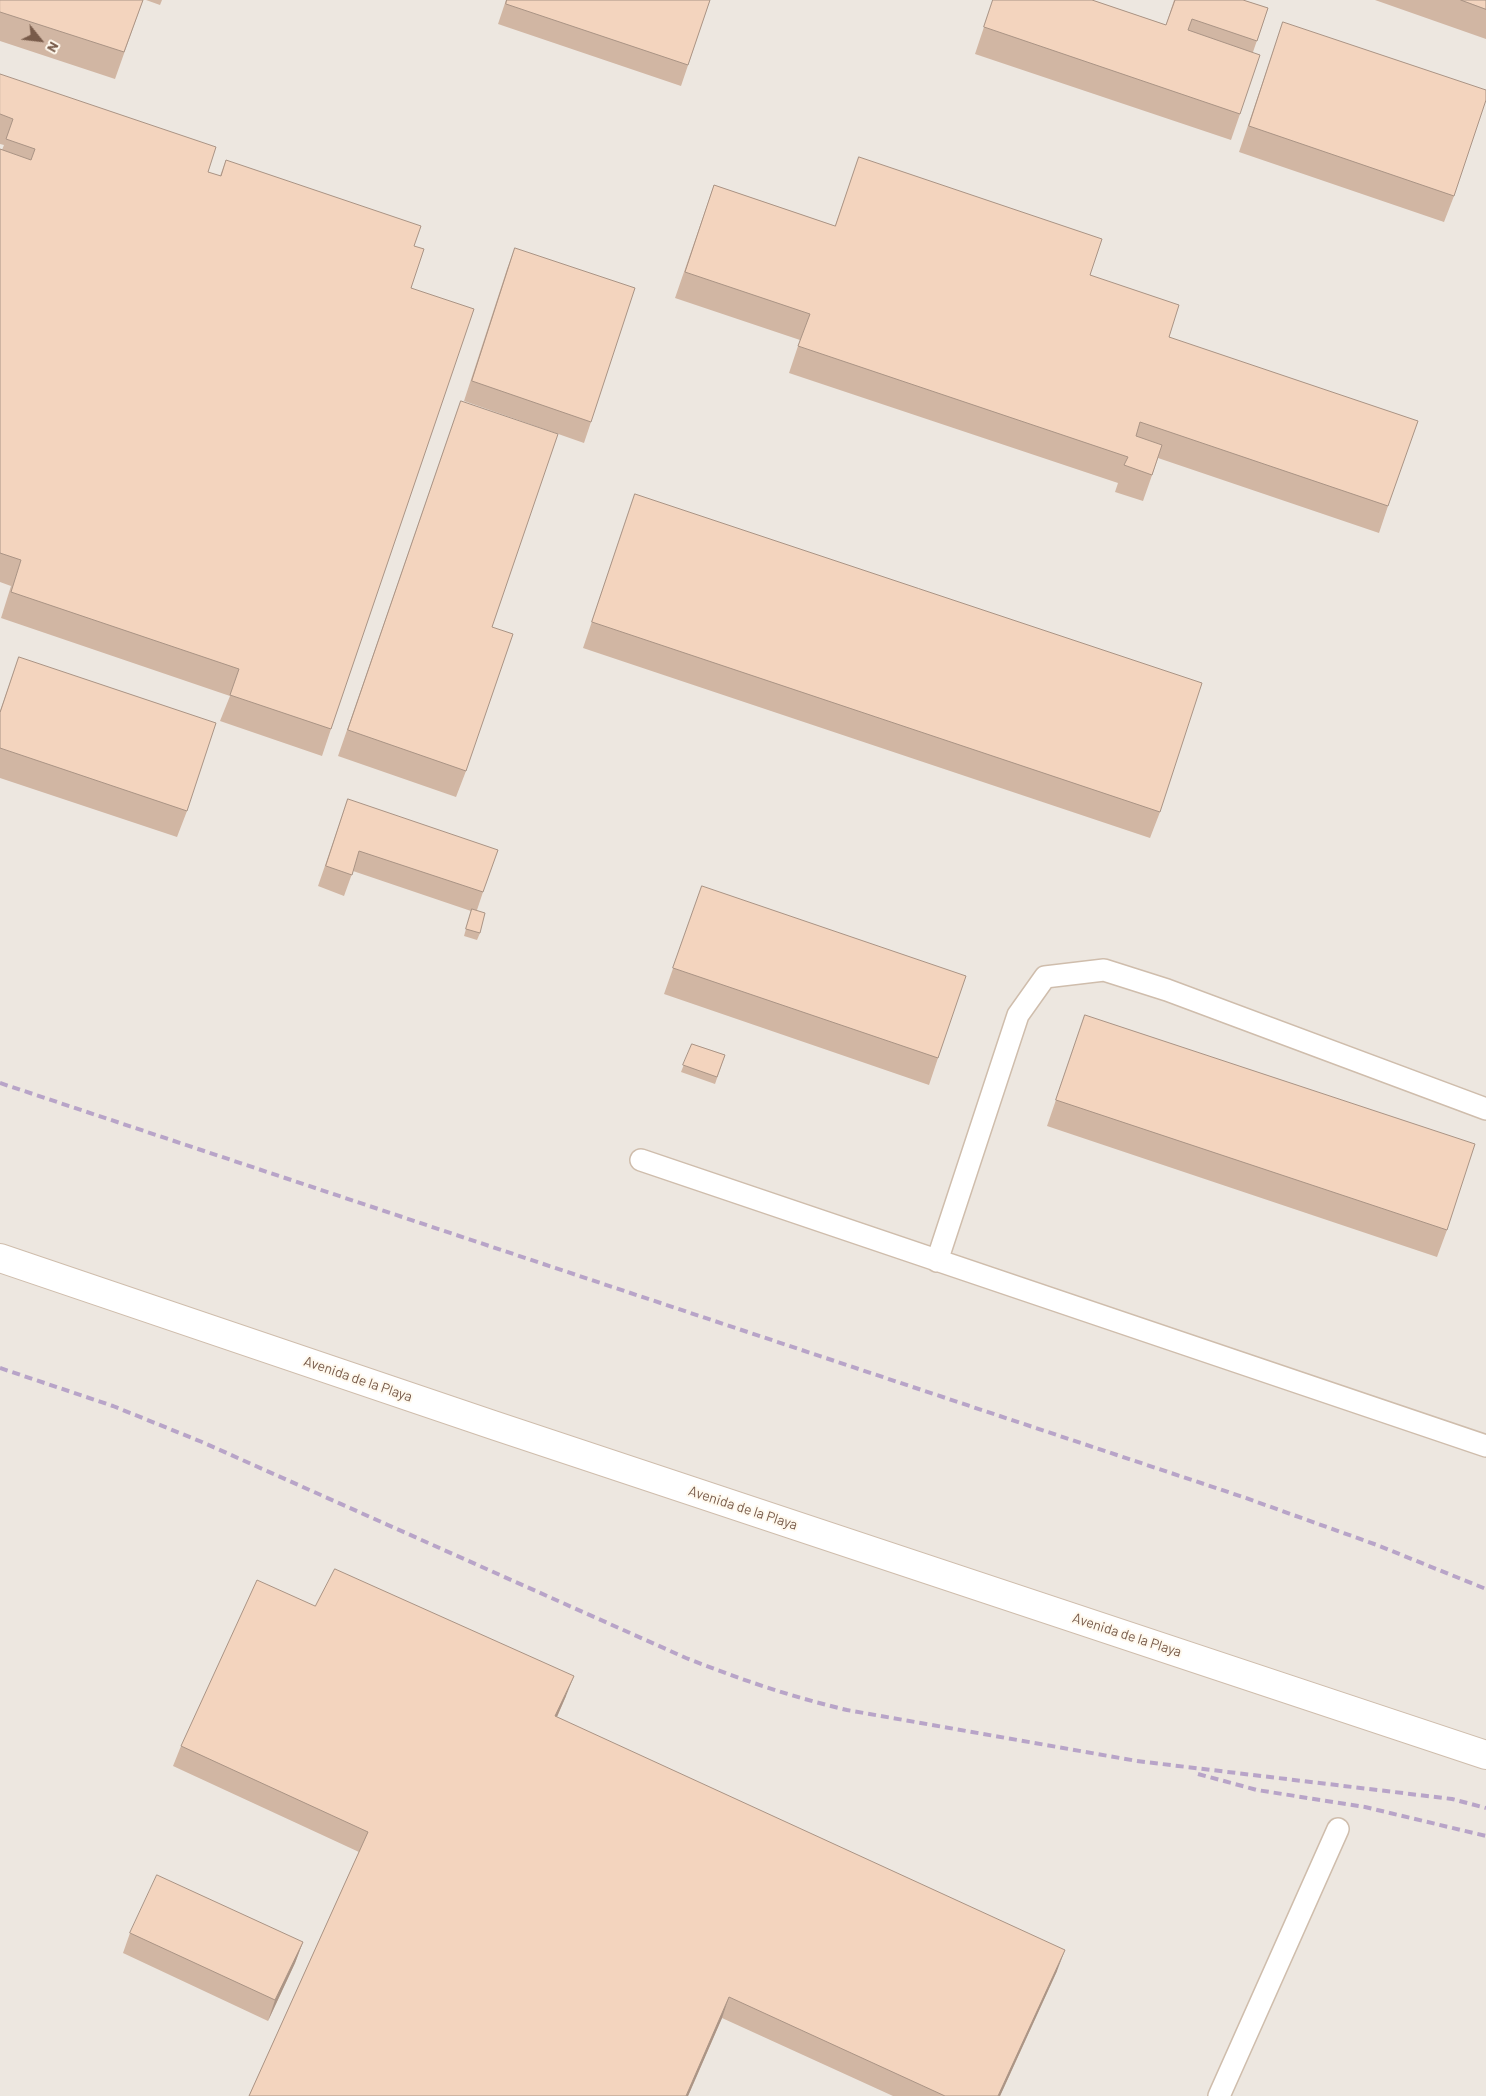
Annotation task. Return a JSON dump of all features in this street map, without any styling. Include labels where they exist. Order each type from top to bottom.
[{"type":"street","name":"Avenida de la Playa","points":[[0,1258],[493,1425],[1486,1755]]},
{"type":"lane","points":[[937,1261],[1018,1015],[1045,977],[1104,970],[1167,990],[1486,1109]]},
{"type":"lane","points":[[641,1160],[1486,1446]]},
{"type":"lane","points":[[1219,2096],[1338,1829]]},
{"type":"shaded area","points":[[0,0],[1486,0],[1486,2096],[0,2096]]},
{"type":"building","points":[[0,0],[143,0],[124,52],[0,12]]},
{"type":"building","points":[[507,0],[710,0],[688,65],[506,4]]},
{"type":"building","points":[[993,0],[1092,0],[1166,25],[1175,0],[1243,0],[1268,8],[1257,41],[1192,19],[1188,30],[1260,55],[1240,114],[984,27]]},
{"type":"building","points":[[1461,0],[1486,0],[1486,9]]},
{"type":"building","points":[[1283,22],[1486,90],[1486,100],[1454,196],[1249,126]]},
{"type":"building","points":[[0,74],[216,147],[208,172],[221,176],[226,160],[421,226],[414,246],[424,249],[411,288],[474,309],[331,729],[230,695],[239,669],[11,592],[21,560],[0,553],[0,149],[31,160],[35,149],[6,139],[13,119],[0,114]]},
{"type":"building","points":[[859,157],[1102,239],[1090,275],[1179,305],[1169,337],[1418,421],[1388,506],[1140,422],[1136,436],[1162,445],[1152,475],[1124,465],[1128,457],[798,346],[810,314],[685,272],[714,185],[835,226]]},
{"type":"building","points":[[515,248],[635,288],[591,422],[472,381]]},
{"type":"building","points":[[461,401],[558,434],[492,627],[513,634],[466,771],[348,730]]},
{"type":"building","points":[[635,494],[1202,683],[1160,812],[592,622]]},
{"type":"building","points":[[19,657],[216,723],[187,811],[0,748],[0,713]]},
{"type":"building","points":[[348,799],[498,850],[483,892],[359,851],[352,875],[326,866]]},
{"type":"building","points":[[702,886],[966,976],[938,1058],[673,968]]},
{"type":"building","points":[[472,909],[485,913],[480,933],[466,929]]},
{"type":"building","points":[[1085,1015],[1475,1144],[1447,1230],[1056,1100]]},
{"type":"building","points":[[692,1044],[725,1055],[717,1077],[683,1065]]},
{"type":"building","points":[[335,1569],[574,1676],[555,1716],[1065,1950],[998,2096],[945,2096],[729,1997],[686,2096],[249,2096],[368,1832],[181,1746],[257,1580],[315,1606]]},
{"type":"building","points":[[157,1875],[303,1942],[275,2000],[130,1933]]},
{"type":"railway","points":[[0,1083],[1243,1497],[1377,1545],[1486,1589]]},
{"type":"railway","points":[[0,1368],[113,1406],[202,1442],[686,1658],[746,1680],[826,1705],[1137,1761],[1452,1799],[1486,1808]]},
{"type":"railway","points":[[1198,1774],[1257,1790],[1365,1807],[1486,1836]]}]
